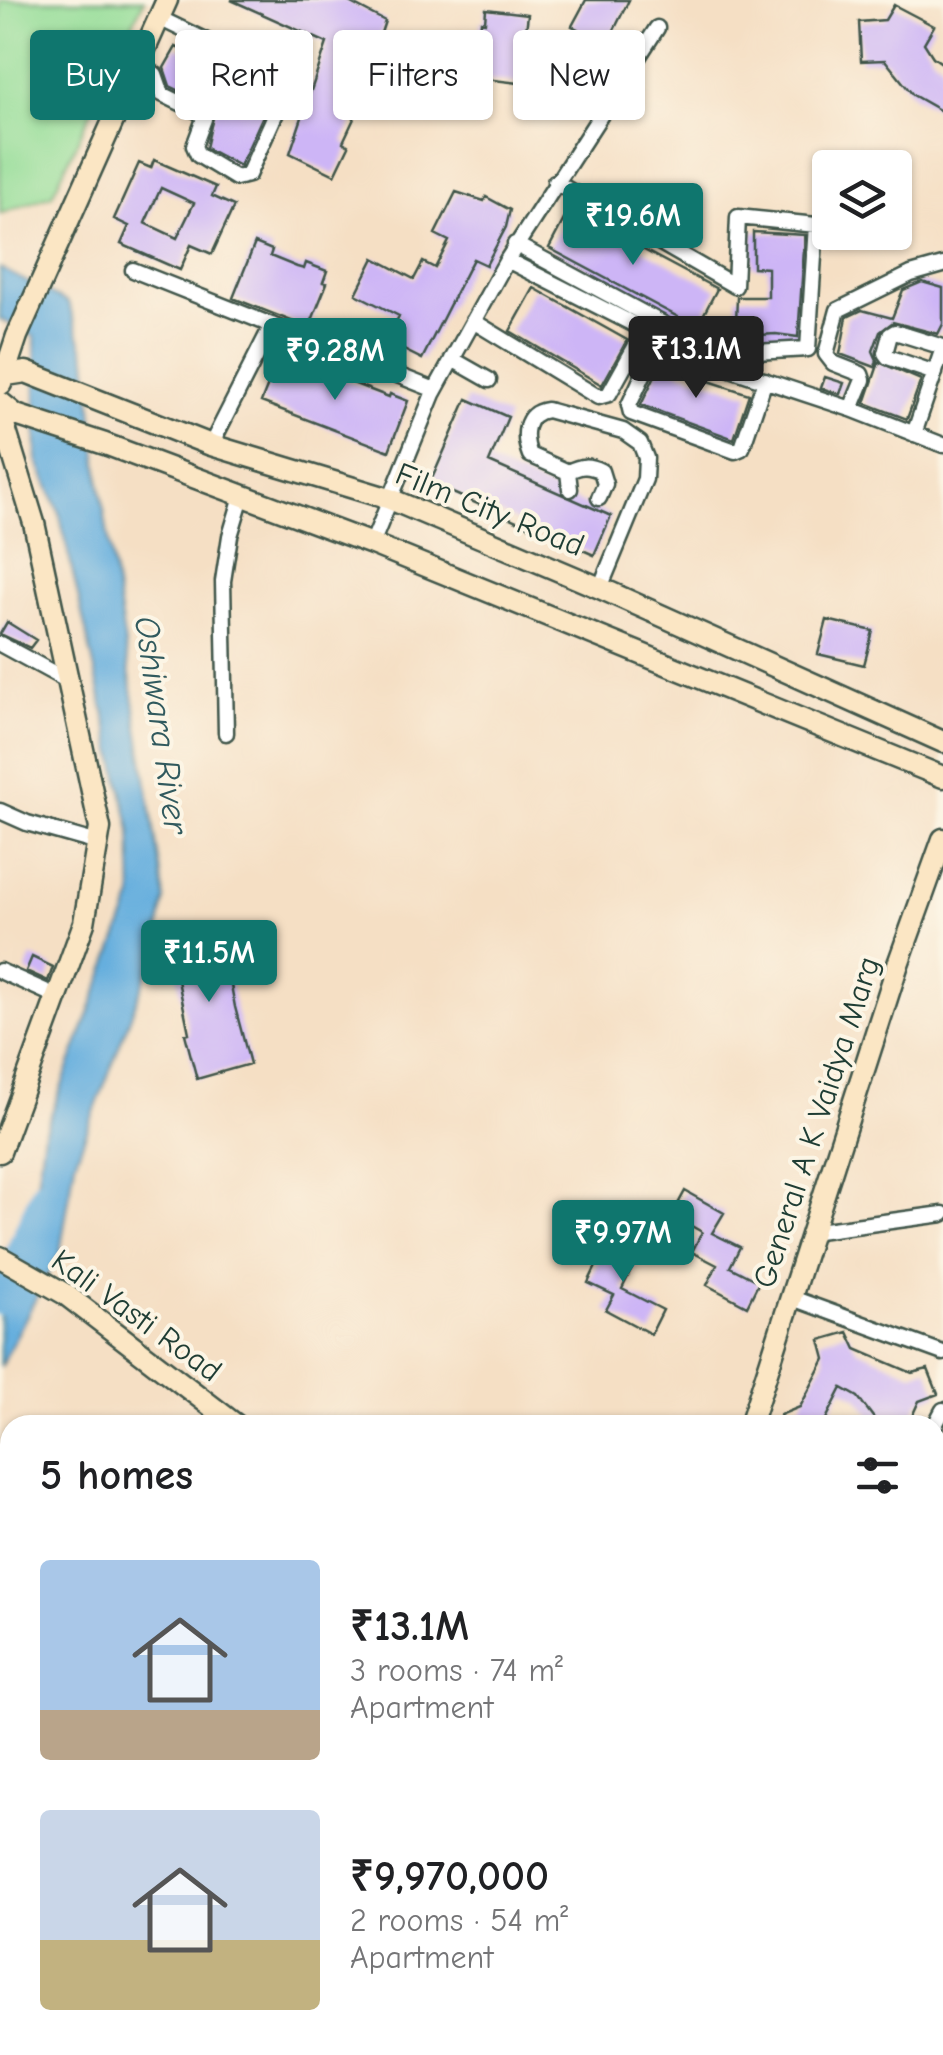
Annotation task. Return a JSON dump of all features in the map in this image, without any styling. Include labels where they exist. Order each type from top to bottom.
[{"type":"street","points":[[155,76],[162,94],[199,112],[204,119],[194,146],[198,155],[236,178],[248,175],[284,95],[281,83],[275,74],[163,9]]},
{"type":"street","points":[[372,544],[435,390],[506,260],[656,28]]},
{"type":"street","points":[[1,379],[114,120]]},
{"type":"street","points":[[515,244],[719,354],[808,349],[816,226],[738,217],[735,286],[555,182]]},
{"type":"street","points":[[506,260],[706,360],[943,445]]},
{"type":"street","points":[[851,409],[863,380],[860,374],[833,363],[826,354],[838,310],[911,274],[943,265]]},
{"type":"street","points":[[133,270],[435,390]]},
{"type":"street","points":[[473,321],[598,397],[609,394],[644,331]]},
{"type":"street","points":[[212,444],[272,325]]},
{"type":"street","points":[[914,434],[943,348],[894,332],[890,335],[888,357],[934,373]]},
{"type":"street","points":[[660,339],[629,405],[631,412],[735,451],[742,448],[764,380]]},
{"type":"street","points":[[450,363],[488,383]]},
{"type":"street","name":"Film City Road","points":[[1,379],[26,372],[165,428],[390,498],[943,742]]},
{"type":"street","points":[[0,402],[16,415],[372,544],[943,777]]},
{"type":"street","points":[[568,472],[530,455],[524,440],[530,419],[538,411],[622,430],[640,443],[646,458],[645,479],[600,588]]},
{"type":"street","points":[[0,412],[34,523],[100,828],[84,923],[0,1152]]},
{"type":"street","points":[[151,462],[165,428]]},
{"type":"street","points":[[568,472],[579,466],[601,471],[605,484],[600,498]]},
{"type":"street","points":[[568,472],[570,488]]},
{"type":"street","points":[[226,733],[223,581],[242,496]]},
{"type":"street","points":[[0,644],[68,681]]},
{"type":"street","points":[[0,811],[27,823],[98,843]]},
{"type":"street","name":"General A K Vaidya Marg","points":[[753,1415],[898,964],[943,839]]},
{"type":"street","points":[[0,971],[56,996]]},
{"type":"street","points":[[810,1232],[943,1214]]},
{"type":"street","name":"Kali Vasti Road","points":[[1,1257],[65,1294],[223,1415]]},
{"type":"street","points":[[792,1298],[943,1353]]},
{"type":"green space","points":[[0,0],[144,0],[130,30],[30,30],[30,120],[87,120],[52,195],[0,214]]},
{"type":"water","points":[[0,268],[68,303],[87,359],[100,485],[165,899],[154,955],[75,1162],[60,1252],[0,1367],[0,1288],[30,1233],[44,1133],[133,897],[131,830],[59,512],[37,460],[35,337],[0,319]]},
{"type":"building","points":[[231,0],[345,0],[385,21],[382,30],[333,30],[333,120],[353,120],[343,142],[349,146],[335,175],[290,153],[301,120],[313,120],[313,85],[327,43],[313,37],[313,30],[298,30]]},
{"type":"building","points":[[586,0],[629,0],[614,30],[580,30],[572,26]]},
{"type":"building","points":[[894,5],[934,26],[924,43],[943,64],[943,112],[913,95],[885,60],[861,61],[859,22],[885,20]]},
{"type":"building","points":[[486,9],[528,14],[526,30],[513,30],[513,82],[493,80],[493,30],[480,30],[481,21],[485,22]]},
{"type":"building","points":[[175,49],[175,88],[170,86],[164,68]]},
{"type":"building","points":[[212,120],[261,120],[240,166],[206,148]]},
{"type":"building","points":[[154,160],[216,187],[212,196],[234,206],[212,254],[191,245],[180,270],[121,244],[129,226],[114,219],[139,163],[151,168]],"holes":[[[161,188],[194,203],[177,238],[145,223]]]},
{"type":"building","points":[[456,192],[484,201],[486,197],[510,210],[506,227],[486,265],[473,259],[422,359],[386,341],[399,316],[356,294],[374,258],[414,279],[423,262],[435,268],[449,241],[435,234]]},
{"type":"building","points":[[569,210],[717,289],[697,327],[549,248]]},
{"type":"building","points":[[753,232],[805,235],[798,337],[729,337],[730,323],[736,323],[737,297],[768,297],[768,268],[753,267]]},
{"type":"building","points":[[255,243],[272,250],[270,256],[297,267],[304,269],[306,263],[327,271],[323,282],[327,283],[309,328],[233,298]]},
{"type":"building","points":[[922,282],[943,288],[943,324],[938,334],[893,322],[880,332],[873,351],[875,367],[840,354],[847,317],[862,310],[892,318],[903,290]]},
{"type":"building","points":[[534,288],[627,340],[602,385],[510,331]]},
{"type":"building","points":[[280,355],[408,401],[389,451],[261,402]]},
{"type":"building","points":[[662,361],[675,370],[749,394],[734,439],[641,405]]},
{"type":"building","points":[[879,362],[921,380],[907,419],[865,403]]},
{"type":"building","points":[[825,377],[844,383],[840,394],[821,388]]},
{"type":"building","points":[[467,399],[508,417],[489,462],[611,516],[594,555],[430,483]]},
{"type":"building","points":[[827,620],[873,631],[864,665],[818,654]]},
{"type":"building","points":[[7,622],[36,640],[30,648],[0,634]]},
{"type":"building","points":[[221,930],[250,1064],[197,1079],[185,1034],[189,1033],[170,942]]},
{"type":"building","points":[[32,957],[53,967],[48,981],[26,971]]},
{"type":"building","points":[[685,1191],[724,1213],[712,1233],[740,1247],[730,1267],[759,1282],[747,1306],[707,1285],[717,1265],[692,1252],[702,1232],[672,1215]]},
{"type":"building","points":[[611,1235],[641,1250],[622,1289],[663,1310],[651,1334],[606,1310],[614,1295],[588,1283]]},
{"type":"building","points":[[848,1332],[856,1349],[912,1373],[928,1369],[938,1394],[919,1401],[913,1415],[872,1415],[858,1397],[842,1388],[828,1415],[780,1415],[800,1407],[825,1359],[820,1340]]},
{"type":"waterway","name":"Oshiwara River","points":[[0,1300],[46,1192]]}]
